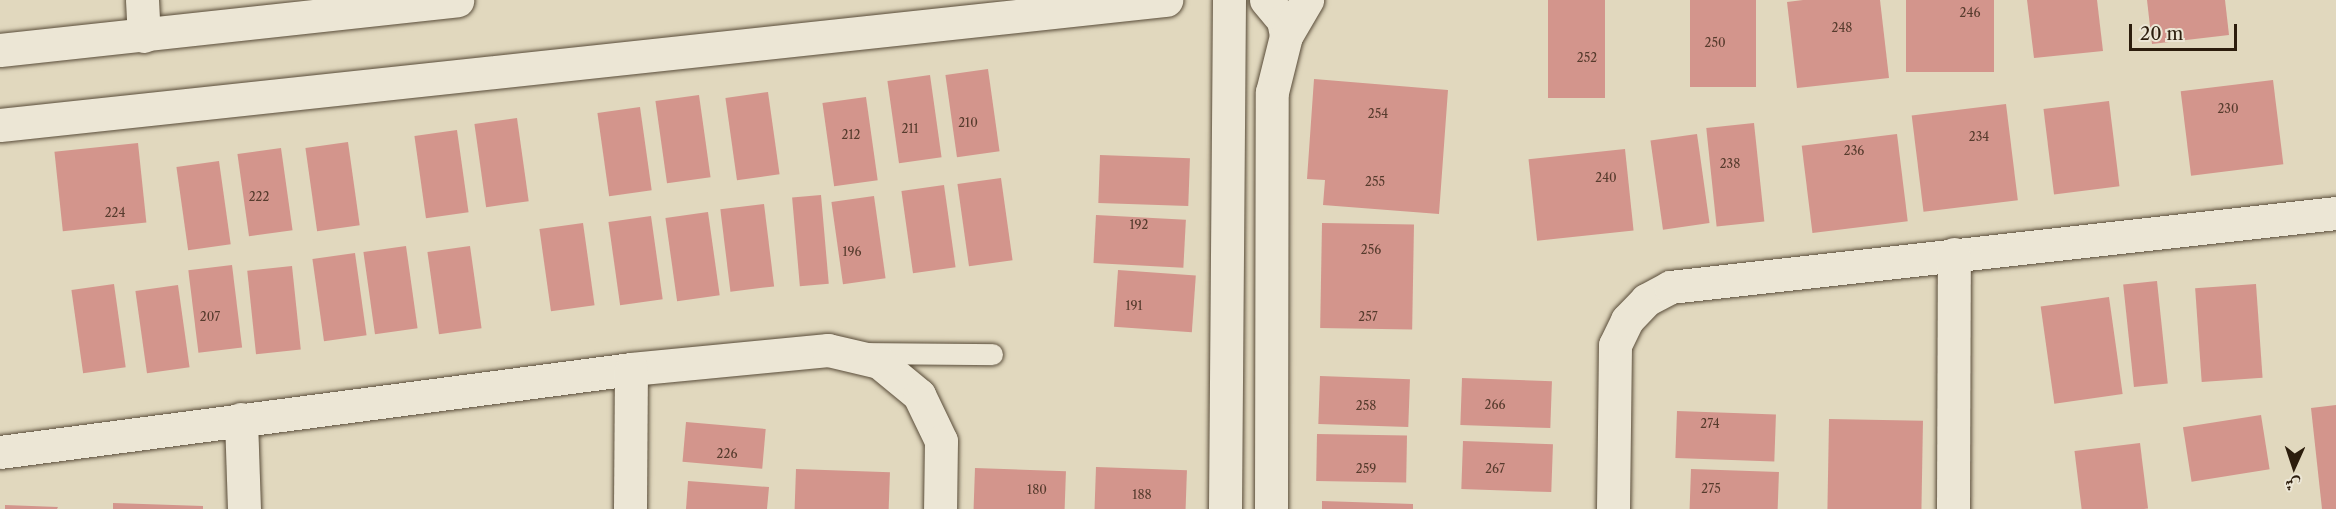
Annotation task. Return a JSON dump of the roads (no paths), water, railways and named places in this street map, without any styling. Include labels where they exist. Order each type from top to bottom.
[{"type":"street","points":[[142,0],[144,36]]},
{"type":"street","points":[[0,50],[458,0]]},
{"type":"street","points":[[0,125],[1166,0]]},
{"type":"street","points":[[1225,509],[1229,0]]},
{"type":"street","points":[[1266,0],[1283,20],[1286,36]]},
{"type":"street","points":[[1271,509],[1270,120],[1276,63],[1286,36],[1307,0]]},
{"type":"street","points":[[1613,509],[1614,354],[1627,320],[1646,300],[1670,287],[1698,282],[2336,213]]},
{"type":"street","points":[[1953,509],[1954,254]]},
{"type":"street","points":[[0,452],[632,369],[828,350],[854,353],[879,362],[900,376],[932,417],[941,441],[940,509]]},
{"type":"street","points":[[630,509],[632,369]]},
{"type":"street","points":[[241,419],[244,509]]},
{"type":"lane","points":[[854,353],[992,354]]}]
